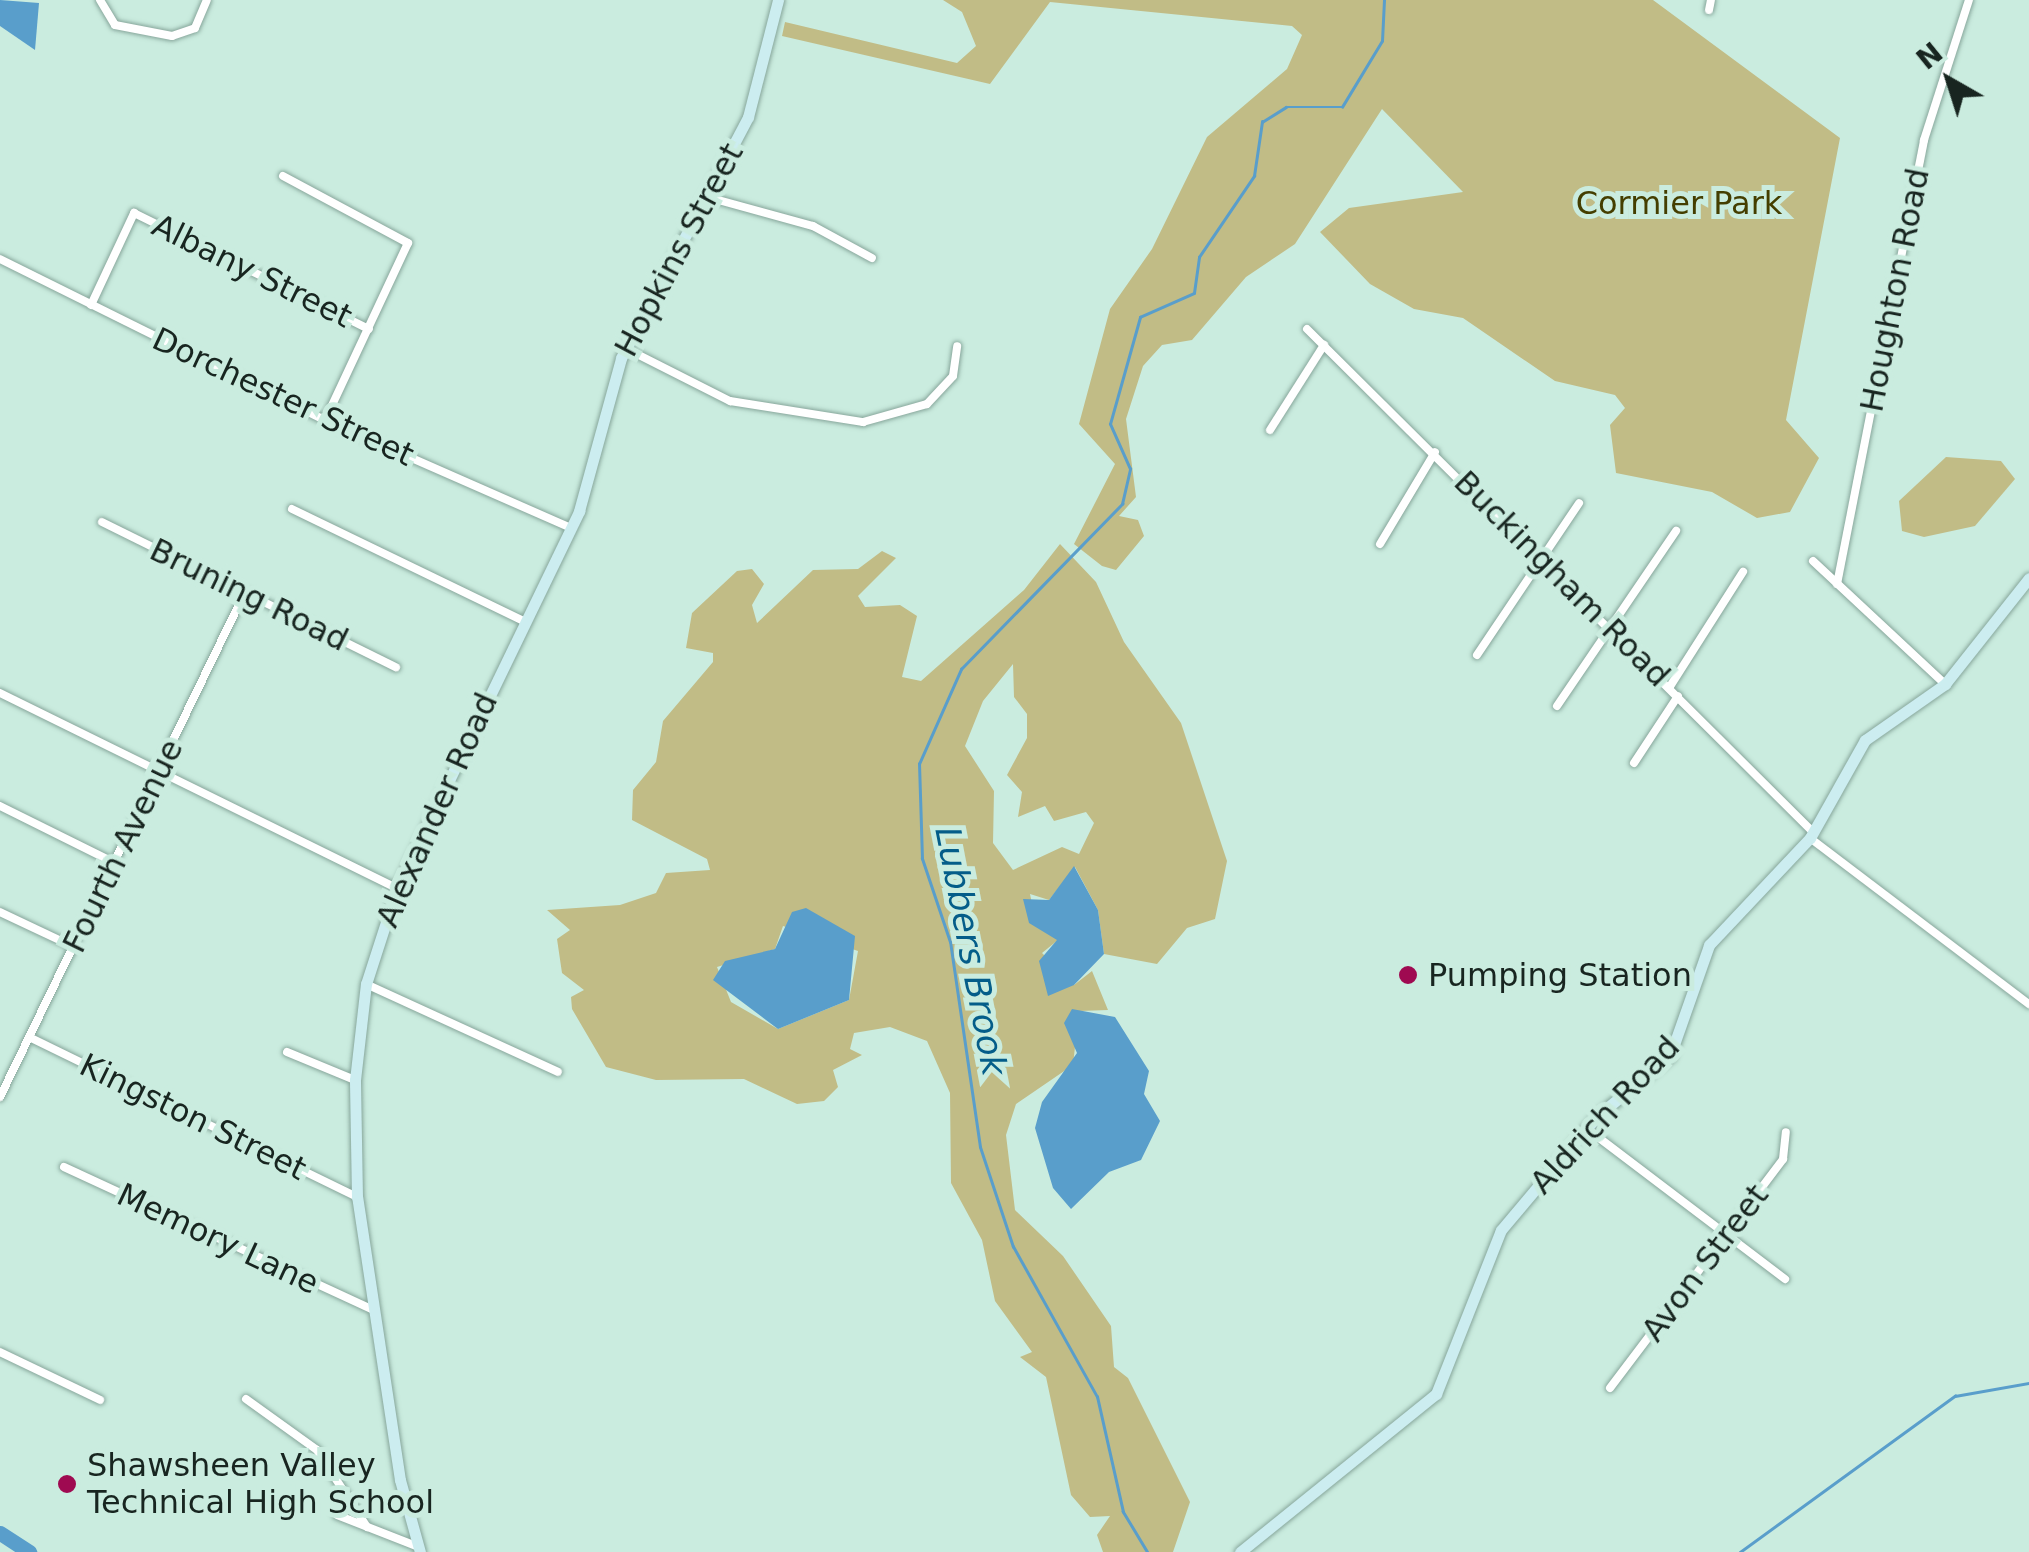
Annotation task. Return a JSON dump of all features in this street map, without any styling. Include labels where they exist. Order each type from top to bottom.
[{"type":"street","points":[[100,0],[121,28],[172,36],[195,28],[207,0]]},
{"type":"street","name":"Hopkins Street","points":[[583,500],[625,348],[711,198],[748,117],[778,0]]},
{"type":"street","name":"Houghton Road","points":[[1836,584],[1924,140],[1969,0]]},
{"type":"street","points":[[284,176],[407,241],[325,420]]},
{"type":"street","points":[[711,198],[813,226],[872,258]]},
{"type":"street","name":"Albany Street","points":[[91,305],[134,214],[369,328]]},
{"type":"street","name":"Dorchester Street","points":[[0,259],[325,420],[570,528]]},
{"type":"street","name":"Buckingham Road","points":[[1306,329],[1544,561],[1812,836],[2029,1004]]},
{"type":"street","points":[[1270,430],[1324,344]]},
{"type":"street","points":[[625,348],[730,401],[862,422],[927,404],[952,376],[957,346]]},
{"type":"street","points":[[1380,544],[1435,452]]},
{"type":"street","name":"Alexander Road","points":[[418,1549],[373,1310],[357,1197],[354,1080],[366,984],[397,888],[583,500]]},
{"type":"street","points":[[1477,655],[1544,561],[1578,502]]},
{"type":"street","points":[[292,509],[524,621]]},
{"type":"street","name":"Bruning Road","points":[[102,522],[396,667]]},
{"type":"street","points":[[1557,706],[1676,531]]},
{"type":"street","points":[[1813,561],[1945,684]]},
{"type":"street","points":[[1669,688],[1743,572]]},
{"type":"street","name":"Aldrich Road","points":[[1240,1552],[1432,1399],[1458,1357],[1492,1244],[1586,1128],[1670,1056],[1714,936],[1812,836],[1865,740],[1945,684],[2029,578]]},
{"type":"street","name":"Fourth Avenue","points":[[0,1097],[244,594]]},
{"type":"street","points":[[0,692],[157,774],[397,888]]},
{"type":"street","points":[[1634,763],[1678,696]]},
{"type":"street","points":[[0,806],[115,863]]},
{"type":"street","points":[[0,912],[74,947]]},
{"type":"street","points":[[366,984],[558,1072]]},
{"type":"street","name":"Kingston Street","points":[[29,1037],[357,1197]]},
{"type":"street","points":[[287,1052],[354,1080]]},
{"type":"street","points":[[1586,1128],[1785,1279]]},
{"type":"street","name":"Avon Street","points":[[1610,1388],[1785,1156],[1786,1132]]},
{"type":"street","name":"Memory Lane","points":[[64,1167],[373,1310]]},
{"type":"street","points":[[0,1352],[100,1400]]},
{"type":"street","points":[[246,1400],[317,1450],[367,1527]]},
{"type":"street","points":[[337,1515],[418,1549]]},
{"type":"green space","name":"Cormier Park","points":[[943,0],[1653,0],[1840,138],[1786,420],[1819,458],[1790,512],[1757,518],[1712,492],[1616,473],[1610,425],[1625,408],[1615,395],[1555,381],[1463,318],[1414,309],[1370,284],[1320,232],[1349,208],[1463,192],[1382,109],[1295,244],[1246,277],[1192,340],[1162,345],[1143,366],[1126,419],[1136,497],[1119,516],[1138,520],[1144,536],[1116,570],[1102,566],[1074,544],[1115,464],[1079,424],[1110,309],[1152,249],[1207,137],[1287,69],[1302,35],[1292,26],[1050,2],[990,84],[782,36],[785,22],[957,63],[976,46],[962,12]]},
{"type":"green space","points":[[1946,457],[2001,461],[2015,479],[1975,526],[1924,537],[1902,531],[1899,501]]},
{"type":"green space","points":[[1060,544],[1096,582],[1124,642],[1181,723],[1227,861],[1215,919],[1187,928],[1157,964],[1104,954],[1098,910],[1075,867],[1049,900],[1030,894],[1036,924],[1058,940],[1042,953],[1074,985],[1092,971],[1108,1010],[1079,1011],[1073,1065],[1016,1104],[1006,1135],[1015,1210],[1063,1256],[1111,1326],[1114,1367],[1128,1378],[1190,1502],[1173,1552],[1103,1552],[1097,1535],[1110,1516],[1090,1517],[1071,1495],[1046,1377],[1020,1357],[1032,1352],[995,1301],[982,1240],[951,1183],[950,1093],[927,1041],[890,1027],[854,1033],[850,1049],[862,1055],[833,1070],[838,1087],[824,1101],[797,1104],[744,1079],[656,1080],[606,1067],[572,1009],[571,997],[584,990],[562,973],[557,939],[570,930],[547,910],[620,905],[656,893],[666,873],[710,870],[707,859],[632,820],[633,790],[656,762],[663,721],[713,662],[713,653],[686,648],[692,613],[737,571],[752,569],[764,584],[752,605],[757,623],[813,570],[858,569],[882,551],[896,558],[858,596],[865,607],[900,605],[917,616],[902,677],[921,681],[1024,590]],"holes":[[[1013,664],[1014,697],[1027,714],[1027,738],[1007,775],[1022,792],[1018,817],[1045,806],[1054,821],[1086,812],[1094,823],[1079,854],[1062,847],[1013,870],[993,843],[994,791],[965,746],[983,701]],[[783,926],[858,951],[849,1000],[778,1029],[731,1002],[717,967],[775,949]]]},
{"type":"water","points":[[0,0],[39,3],[35,50],[0,26]]},
{"type":"water","points":[[1074,866],[1098,910],[1104,954],[1074,985],[1048,996],[1039,961],[1057,940],[1029,923],[1023,899],[1049,900]]},
{"type":"water","points":[[806,908],[855,936],[849,1000],[778,1029],[713,980],[725,961],[775,949],[792,912]]},
{"type":"water","points":[[1072,1009],[1115,1017],[1149,1071],[1144,1094],[1160,1121],[1141,1160],[1109,1172],[1071,1209],[1053,1188],[1035,1128],[1042,1102],[1077,1053],[1064,1023]]},
{"type":"waterway","name":"Lubbers Brook","points":[[1147,1552],[1123,1512],[1097,1397],[1013,1247],[980,1147],[950,942],[922,859],[919,764],[961,669],[1122,504],[1130,469],[1110,424],[1140,317],[1194,293],[1199,257],[1254,176],[1262,122],[1286,107],[1342,107],[1382,41],[1384,0]]},
{"type":"waterway","name":"Lubbers Brook","points":[[1740,1552],[1955,1396],[2029,1383]]},
{"type":"waterway","points":[[0,1533],[29,1552]]},
{"type":"place","name":"Pumping Station","points":[[1408,975]]},
{"type":"place","name":"Shawsheen Valley Technical High School","points":[[67,1484]]}]
